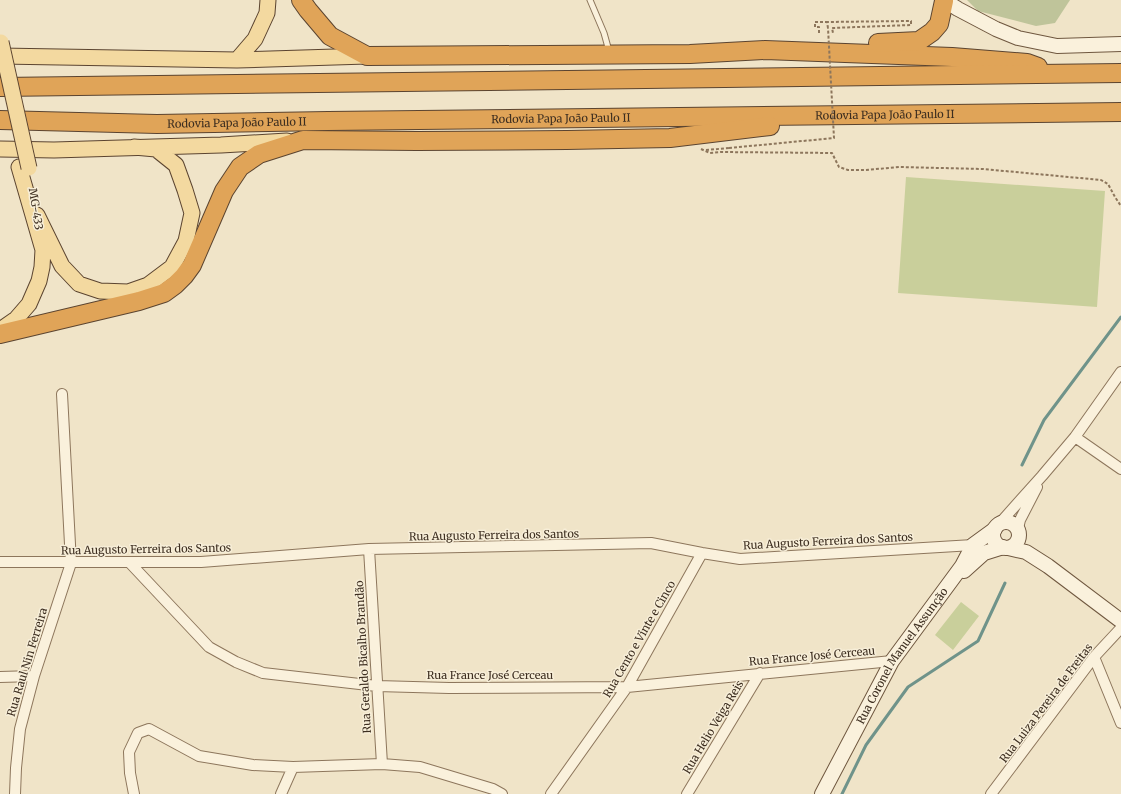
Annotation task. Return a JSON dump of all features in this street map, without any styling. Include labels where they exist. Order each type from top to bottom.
[{"type":"highway","points":[[301,0],[330,36],[367,56],[690,54],[765,50],[820,44],[902,42],[918,40],[932,32],[939,24],[944,0]]},
{"type":"highway","points":[[765,50],[952,56],[1027,63],[1054,74]]},
{"type":"highway","points":[[0,87],[1121,73]]},
{"type":"highway","name":"Rodovia Papa João Paulo II","points":[[0,120],[156,124],[344,120],[1121,112]]},
{"type":"highway","points":[[0,334],[139,301],[164,293],[184,276],[192,265],[224,191],[240,167],[259,154],[303,140],[417,141],[670,138],[763,126],[823,122],[874,114]]},
{"type":"main road","points":[[237,60],[255,39],[268,13],[268,0]]},
{"type":"main road","points":[[0,45],[237,60],[367,56]]},
{"type":"main road","name":"MG-433","points":[[0,45],[24,168],[43,250]]},
{"type":"main road","name":"MG-433","points":[[0,83],[37,215],[43,250],[42,268],[39,281],[29,304],[16,319],[0,330]]},
{"type":"main road","points":[[0,149],[54,150],[222,145],[303,140]]},
{"type":"main road","points":[[37,215],[62,266],[79,284],[100,291],[128,292],[148,285],[172,268],[186,241],[192,213],[176,165],[156,149],[134,147]]},
{"type":"street","points":[[944,0],[958,10],[1018,38],[1058,46],[1121,44]]},
{"type":"street","points":[[978,549],[1075,437],[1121,372]]},
{"type":"street","points":[[62,394],[71,563]]},
{"type":"street","points":[[1075,437],[1121,469]]},
{"type":"street","points":[[978,549],[1006,548],[1013,546],[1019,540],[1018,530],[1020,520],[1042,476]]},
{"type":"street","points":[[1048,566],[1028,545],[1014,524],[1011,522],[1003,522],[997,526],[993,536],[994,540],[999,546],[1026,552],[1048,566],[1121,621]]},
{"type":"street","name":"Rua Augusto Ferreira dos Santos","points":[[0,562],[201,562],[369,549],[651,543],[740,559],[978,549]]},
{"type":"street","name":"Rua Geraldo Bicalho Brandão","points":[[369,549],[382,764]]},
{"type":"street","name":"Rua Coronel Manuel Assunção","points":[[822,794],[892,661],[950,583],[978,549]]},
{"type":"street","name":"Rua Cento e Vinte e Cinco","points":[[551,794],[627,687],[702,553]]},
{"type":"street","name":"Rua Raul Nin Ferreira","points":[[15,794],[20,729],[34,676],[71,563]]},
{"type":"street","name":"Rua France José Cerceau","points":[[130,563],[209,647],[236,662],[263,673],[377,686],[449,688],[627,687],[892,661]]},
{"type":"street","name":"Rua Luiza Pereira de Freitas","points":[[991,794],[1094,657],[1121,628]]},
{"type":"street","points":[[1094,657],[1121,723]]},
{"type":"street","name":"Rua Helio Veiga Reis","points":[[687,794],[760,673]]},
{"type":"street","points":[[0,677],[34,676]]},
{"type":"street","points":[[134,794],[130,773],[130,752],[138,732],[149,729],[199,756],[253,765],[293,766],[382,764],[420,767],[493,789],[502,794]]},
{"type":"street","points":[[281,794],[293,766]]},
{"type":"lane","points":[[590,0],[604,33],[610,54]]},
{"type":"path","points":[[819,33],[819,27],[815,27],[814,22],[911,21],[911,25],[832,28],[832,33]]},
{"type":"path","points":[[704,150],[834,138],[827,22]]},
{"type":"path","points":[[698,148],[710,153],[832,152],[839,167],[848,170],[899,168],[983,169],[1101,180],[1108,184],[1121,206]]},
{"type":"green space","points":[[967,0],[1070,0],[1055,23],[1036,26],[978,11]]},
{"type":"green space","points":[[906,177],[1105,191],[1097,307],[898,293]]},
{"type":"green space","points":[[961,602],[979,616],[953,650],[935,635]]},
{"type":"waterway","points":[[1022,465],[1044,420],[1121,317]]},
{"type":"waterway","points":[[842,794],[866,745],[908,687],[978,641],[1005,583]]}]
